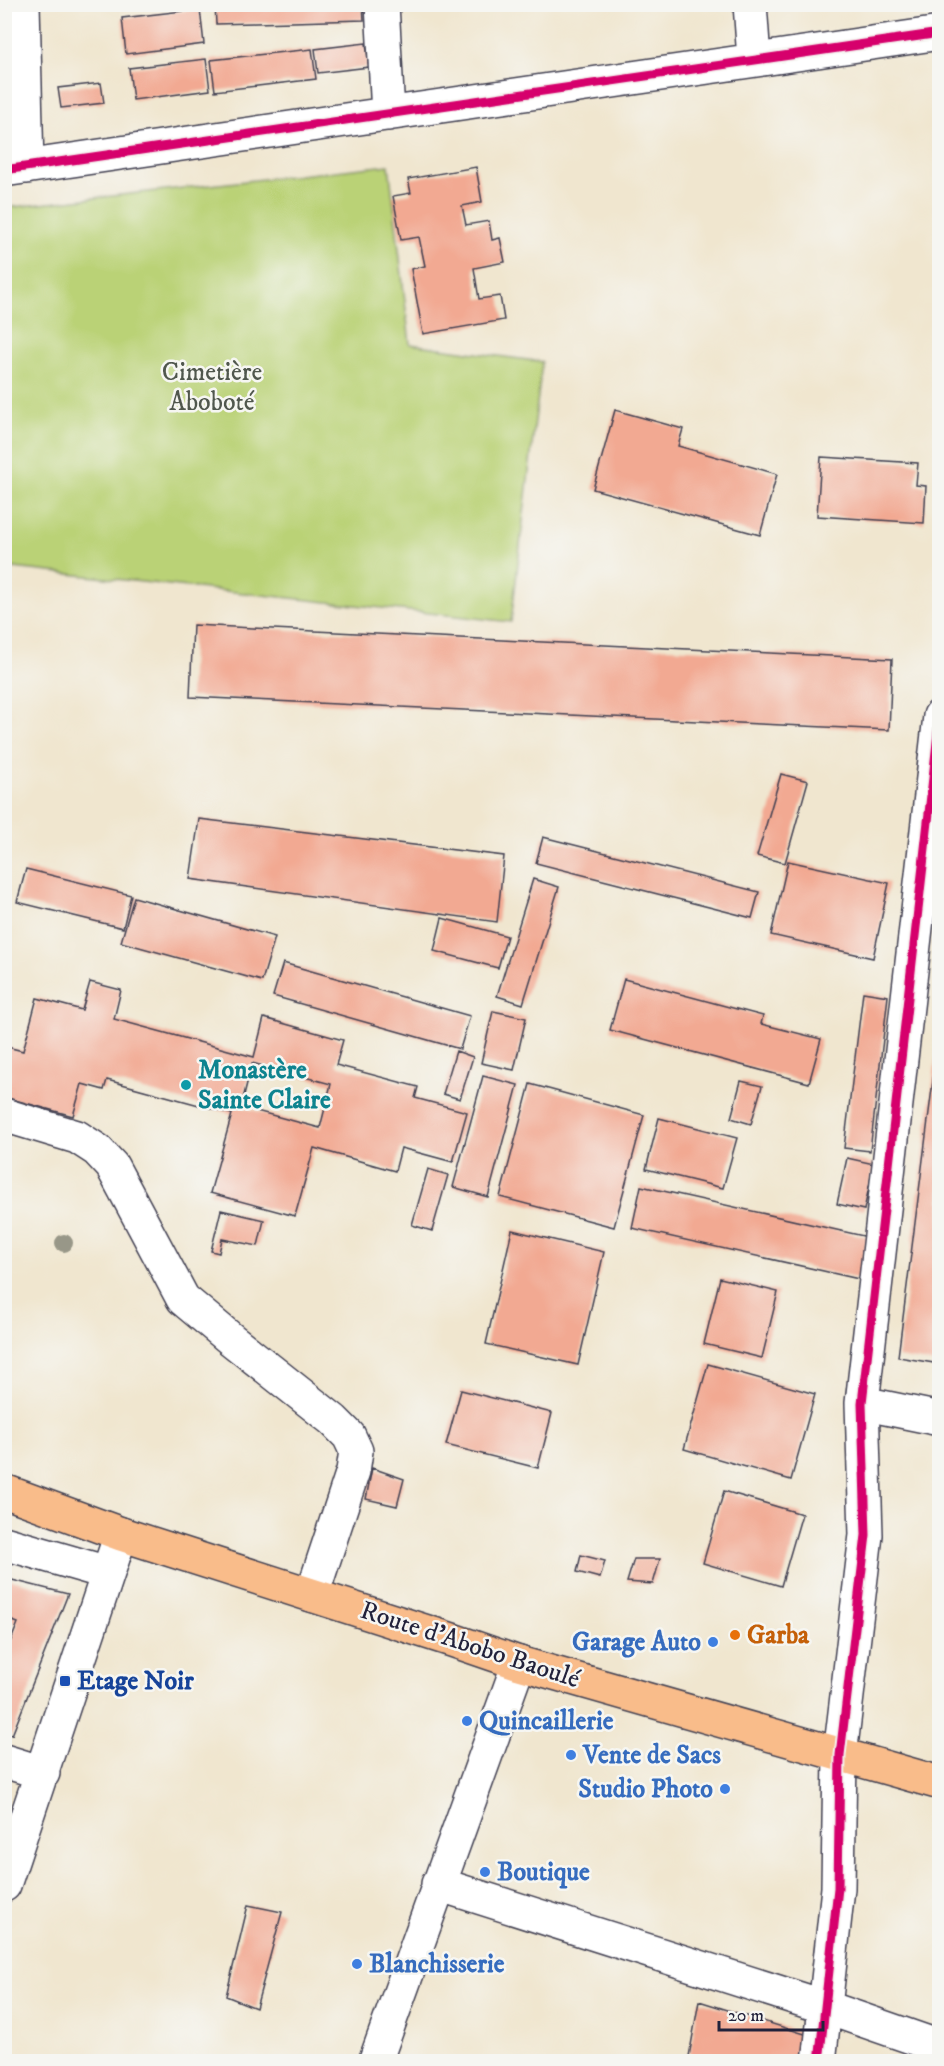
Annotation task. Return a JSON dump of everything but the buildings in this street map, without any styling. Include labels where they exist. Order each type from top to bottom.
[{"type":"main road","name":"Route d'Abobo Baoulé","points":[[4,1491],[121,1534],[519,1663],[939,1783]]},
{"type":"street","points":[[23,4],[16,169],[939,33]]},
{"type":"street","points":[[382,4],[388,114]]},
{"type":"street","points":[[750,4],[754,59]]},
{"type":"street","points":[[819,2061],[838,1888],[840,1755],[866,1535],[862,1403],[939,716]]},
{"type":"street","points":[[4,1115],[77,1137],[97,1150],[112,1166],[183,1299],[333,1420],[350,1437],[356,1451],[353,1471],[312,1595]]},
{"type":"street","points":[[862,1403],[939,1419]]},
{"type":"street","points":[[4,1886],[121,1534]]},
{"type":"street","points":[[4,1543],[108,1573]]},
{"type":"street","points":[[375,2061],[519,1663]]},
{"type":"street","points":[[4,1761],[43,1773]]},
{"type":"street","points":[[438,1884],[825,2007],[939,2047]]},
{"type":"green space","name":"Cimetière Aboboté","points":[[389,165],[410,344],[542,362],[511,622],[5,567],[5,208]]},
{"type":"cycle path","points":[[4,170],[940,33]]},
{"type":"cycle path","points":[[819,2062],[838,1888],[840,1755],[866,1535],[862,1403],[940,716]]},
{"type":"place","name":"Monastère Sainte Claire","points":[[186,1085]]},
{"type":"place","name":"Garba","points":[[735,1635]]},
{"type":"place","name":"Garage Auto","points":[[713,1642]]},
{"type":"place","name":"Etage Noir","points":[[65,1681]]},
{"type":"place","name":"Quincaillerie","points":[[467,1721]]},
{"type":"place","name":"Vente de Sacs","points":[[571,1755]]},
{"type":"place","name":"Studio Photo","points":[[725,1789]]},
{"type":"place","name":"Boutique","points":[[485,1872]]},
{"type":"place","name":"Blanchisserie","points":[[357,1964]]}]
